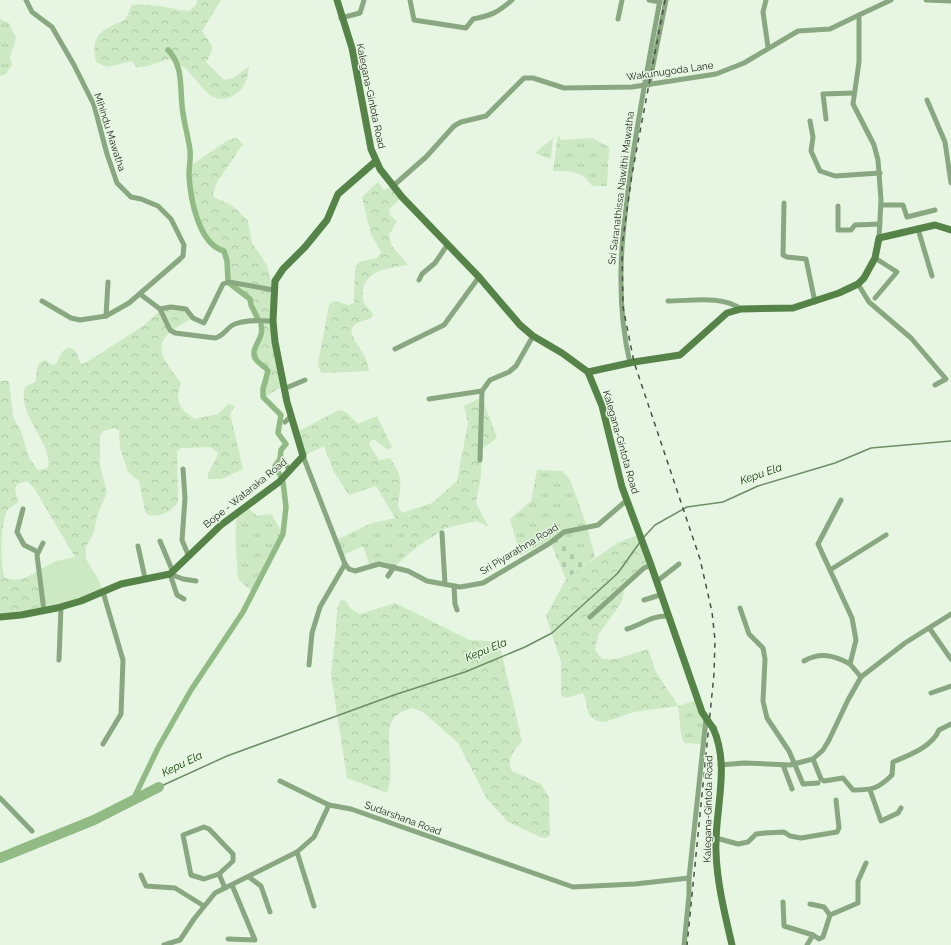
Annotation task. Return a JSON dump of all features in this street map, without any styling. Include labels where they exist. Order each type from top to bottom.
[{"type":"street","name":"Mihindu Mawatha","points":[[26,0],[32,12],[52,27],[74,65],[94,105],[107,154],[117,183],[130,197],[141,199],[158,206],[171,219],[184,245],[183,256],[180,259],[130,303],[106,316],[80,320],[71,318],[42,301]]},
{"type":"street","name":"Kalegana-Gintota Road","points":[[336,0],[352,48],[371,149],[385,176],[428,225],[479,277],[520,325],[533,336],[562,353],[588,372],[602,406],[617,469],[651,565],[667,616],[707,720],[713,728],[718,743],[720,765],[716,838],[718,873],[732,945]]},
{"type":"street","points":[[341,18],[360,13],[364,0]]},
{"type":"street","points":[[410,0],[414,20],[466,28],[473,19],[491,16],[501,10],[512,0]]},
{"type":"street","points":[[618,19],[622,0]]},
{"type":"street","points":[[649,0],[660,1]]},
{"type":"street","points":[[649,85],[666,0]]},
{"type":"street","points":[[766,0],[763,12],[768,48]]},
{"type":"street","name":"Wakunugoda Lane","points":[[394,186],[426,157],[454,126],[461,122],[486,116],[524,78],[533,78],[564,88],[644,86],[716,74],[744,63],[798,31],[830,28],[891,0]]},
{"type":"street","points":[[926,0],[951,1]]},
{"type":"street","name":"Sri Saranathissa Nawithi Mawatha","points":[[630,363],[624,338],[619,288],[620,260],[628,191],[644,86],[660,1]]},
{"type":"street","points":[[588,372],[630,363],[680,356],[727,313],[741,309],[793,308],[839,293],[858,284],[864,278],[875,258],[879,238],[881,205],[880,173],[874,145],[853,104],[853,92],[859,62],[859,15]]},
{"type":"street","points":[[826,119],[823,94],[853,92]]},
{"type":"street","points":[[928,100],[945,142],[951,183]]},
{"type":"street","points":[[810,121],[813,137],[811,151],[820,171],[835,176],[880,173]]},
{"type":"street","points":[[309,665],[312,633],[320,607],[346,564],[303,456],[291,416],[275,342],[275,282],[283,269],[305,247],[327,220],[338,194],[376,161]]},
{"type":"street","points":[[784,203],[783,255],[787,257],[806,259],[814,302]]},
{"type":"street","points":[[881,205],[903,205],[907,216],[935,210]]},
{"type":"street","points":[[838,206],[838,230],[851,230],[855,225],[880,224]]},
{"type":"street","points":[[879,238],[935,225],[951,230]]},
{"type":"street","points":[[918,229],[932,276]]},
{"type":"street","points":[[419,280],[422,274],[435,263],[448,244]]},
{"type":"street","points":[[875,258],[896,272],[875,298]]},
{"type":"street","points":[[394,349],[444,325],[479,277]]},
{"type":"street","points":[[106,316],[108,282]]},
{"type":"street","points":[[160,309],[171,307],[186,309],[193,318],[204,323],[223,284],[229,282],[274,290]]},
{"type":"street","points":[[858,284],[869,302],[911,338],[946,379],[935,385]]},
{"type":"street","points":[[140,294],[160,309],[170,330],[175,333],[215,338],[220,337],[235,324],[248,321],[274,321]]},
{"type":"street","points":[[668,301],[715,300],[732,302],[741,309]]},
{"type":"street","points":[[480,460],[482,391],[490,380],[509,372],[516,366],[533,336]]},
{"type":"street","points":[[286,388],[305,380]]},
{"type":"street","points":[[429,399],[482,391]]},
{"type":"street","points":[[285,422],[291,416]]},
{"type":"street","name":"Bope - Wataraka Road","points":[[172,573],[221,525],[279,482],[303,456]]},
{"type":"street","points":[[283,460],[290,471]]},
{"type":"street","points":[[183,469],[185,498],[182,540],[189,557]]},
{"type":"street","name":"Sri Piyarathna Road","points":[[346,564],[349,569],[355,571],[379,564],[394,567],[408,571],[427,581],[460,587],[483,582],[550,543],[564,532],[598,525],[627,500]]},
{"type":"street","points":[[841,500],[818,544],[852,618],[856,640],[850,664]]},
{"type":"street","points":[[23,509],[17,532],[24,545],[38,552]]},
{"type":"street","points":[[442,532],[444,584]]},
{"type":"street","points":[[830,570],[886,535]]},
{"type":"street","points":[[160,541],[172,573],[177,595],[184,599]]},
{"type":"street","points":[[43,543],[38,552],[44,611]]},
{"type":"street","points":[[138,546],[145,578]]},
{"type":"street","points":[[656,582],[679,564]]},
{"type":"street","points":[[590,617],[644,568],[651,565]]},
{"type":"street","points":[[388,576],[394,567]]},
{"type":"street","points":[[0,617],[44,611],[81,602],[121,584],[172,573],[183,579],[196,581]]},
{"type":"street","points":[[454,586],[455,604],[457,610]]},
{"type":"street","points":[[102,592],[123,660],[121,714],[103,744]]},
{"type":"street","points":[[644,600],[660,595]]},
{"type":"street","points":[[58,660],[61,607]]},
{"type":"street","points":[[740,608],[750,634],[763,648],[765,659],[763,701],[767,718],[796,764],[804,784],[818,783]]},
{"type":"street","points":[[720,765],[744,763],[783,765],[796,764],[813,759],[823,750],[829,740],[861,677],[905,643],[930,629],[951,614]]},
{"type":"street","points":[[627,629],[638,626],[650,618],[667,616]]},
{"type":"street","points":[[930,629],[951,659]]},
{"type":"street","points":[[804,661],[811,657],[827,655],[850,664],[861,677]]},
{"type":"street","points":[[931,693],[951,686]]},
{"type":"street","points":[[684,945],[689,895],[689,878],[707,720]]},
{"type":"street","points":[[813,759],[824,781],[843,778],[853,790],[870,790],[885,782],[892,775],[893,762],[920,750],[936,737],[939,730],[951,724]]},
{"type":"street","points":[[783,765],[792,789]]},
{"type":"street","name":"Sudarshana Road","points":[[280,781],[328,804],[351,809],[573,887],[635,884],[689,878]]},
{"type":"street","points":[[870,790],[881,821],[898,813],[901,808]]},
{"type":"street","points":[[0,798],[32,831]]},
{"type":"street","points":[[716,838],[738,844],[748,842],[756,834],[784,832],[790,836],[801,838],[837,832],[836,800]]},
{"type":"street","points":[[164,945],[180,940],[215,893],[297,852],[314,837],[328,804]]},
{"type":"street","points":[[204,827],[208,829],[233,854],[233,861],[219,874],[204,879],[191,875],[183,835],[204,827]]},
{"type":"street","points":[[297,852],[314,906]]},
{"type":"street","points":[[783,902],[784,926],[813,935],[819,939],[823,937],[830,915],[858,903],[858,881],[866,863]]},
{"type":"street","points":[[219,874],[225,888]]},
{"type":"street","points":[[141,875],[146,886],[175,888],[204,906]]},
{"type":"street","points":[[249,877],[261,886],[270,912]]},
{"type":"street","points":[[228,939],[255,940],[232,885]]},
{"type":"street","points":[[810,904],[824,907],[830,915]]},
{"type":"street","points":[[807,945],[813,935]]},
{"type":"green space","points":[[197,0],[221,0],[202,31],[212,46],[211,53],[206,62],[224,80],[234,78],[249,66],[246,81],[243,87],[229,98],[215,98],[203,89],[186,69],[169,59],[144,67],[136,67],[132,61],[107,67],[96,62],[96,39],[104,30],[125,20],[132,5],[153,5],[189,11],[196,5]]},
{"type":"green space","points":[[0,19],[9,23],[16,39],[10,57],[12,65],[6,74],[0,76]]},
{"type":"green space","points":[[558,134],[561,140],[592,138],[609,147],[607,186],[592,186],[584,177],[575,173],[553,171]]},
{"type":"green space","points":[[236,138],[243,144],[217,182],[213,193],[214,197],[233,206],[248,221],[252,243],[267,265],[273,290],[272,317],[284,385],[264,398],[263,389],[268,371],[256,360],[253,351],[259,341],[262,329],[252,308],[250,299],[229,283],[227,261],[224,251],[215,246],[207,238],[201,227],[196,214],[191,188],[190,166],[228,140]]},
{"type":"green space","points":[[553,138],[551,159],[535,153]]},
{"type":"green space","points":[[378,182],[384,190],[393,186],[402,197],[389,209],[390,215],[397,221],[389,235],[392,246],[408,265],[383,270],[370,277],[365,283],[363,300],[373,315],[371,318],[356,324],[352,327],[351,331],[365,357],[369,371],[322,373],[318,363],[329,305],[334,301],[349,305],[354,303],[355,269],[359,262],[377,258],[381,252],[371,234],[362,197]]},
{"type":"green space","points":[[162,309],[186,309],[193,318],[171,331],[166,336],[161,347],[165,361],[181,383],[178,400],[182,408],[195,419],[218,414],[228,404],[235,406],[230,413],[243,469],[222,479],[208,479],[208,473],[218,453],[211,447],[181,448],[177,451],[178,502],[172,509],[165,513],[148,515],[145,511],[139,481],[128,472],[120,448],[119,430],[114,428],[103,431],[100,436],[100,465],[107,493],[97,516],[94,532],[86,547],[86,559],[75,557],[34,488],[27,481],[17,484],[15,490],[18,502],[7,510],[3,526],[1,552],[4,577],[13,580],[22,579],[39,570],[44,611],[0,617],[0,381],[9,381],[13,417],[21,431],[28,456],[38,470],[47,468],[49,460],[47,451],[26,409],[24,398],[25,387],[35,382],[38,365],[42,361],[46,360],[51,365],[56,364],[62,352],[67,348],[71,348],[76,351],[82,364],[87,362],[143,326]]},
{"type":"green space","points":[[482,397],[497,438],[482,449],[481,476],[476,503],[488,526],[476,521],[446,528],[418,546],[395,518],[376,486],[349,495],[334,472],[324,446],[303,456],[297,432],[339,410],[346,412],[358,424],[377,416],[392,447],[388,450],[375,440],[371,440],[369,444],[379,460],[390,458],[398,472],[400,477],[400,487],[398,507],[402,513],[432,503],[457,481],[468,423],[464,406]]},
{"type":"green space","points":[[537,470],[562,471],[570,480],[586,523],[595,557],[587,564],[564,534],[520,555],[510,519],[531,501]]},
{"type":"green space","points":[[246,506],[257,516],[268,514],[272,515],[283,534],[253,592],[238,579],[236,521],[237,513]]},
{"type":"green space","points":[[395,518],[418,546],[394,567],[370,566],[363,546],[341,556],[336,540],[372,523]]},
{"type":"green space","points":[[564,534],[587,564],[566,579],[550,541]]},
{"type":"green space","points":[[640,534],[651,565],[626,584],[621,603],[598,635],[595,650],[602,659],[616,659],[648,649],[655,670],[678,706],[634,712],[605,722],[597,721],[589,715],[583,693],[565,698],[561,695],[561,662],[546,616],[566,579],[617,543]]},
{"type":"green space","points":[[75,557],[86,559],[98,579],[103,592],[44,611],[39,570],[56,561]]},
{"type":"green space","points":[[341,600],[346,601],[350,608],[360,614],[395,603],[469,640],[499,642],[522,741],[510,759],[510,767],[512,771],[541,784],[549,797],[550,836],[545,838],[540,837],[508,822],[487,799],[458,743],[423,712],[412,708],[397,715],[393,719],[390,726],[390,774],[387,793],[347,778],[331,675],[337,609]]},
{"type":"green space","points":[[697,700],[704,716],[703,744],[684,743],[681,734],[678,706]]},
{"type":"waterway","points":[[168,50],[176,62],[180,76],[183,111],[190,150],[189,174],[194,207],[202,230],[208,239],[215,247],[224,251],[227,261],[228,280]]},
{"type":"waterway","points":[[229,283],[250,299],[251,305],[258,319]]},
{"type":"waterway","points":[[261,325],[261,335],[254,350],[254,354],[256,360],[268,371],[263,389],[263,397],[281,415],[278,433],[286,444],[281,450],[280,459],[275,466],[280,475]]},
{"type":"waterway","name":"Kepu Ela","points":[[644,537],[655,525],[687,507],[723,502],[758,486],[835,463],[871,448],[951,441]]},
{"type":"waterway","points":[[133,800],[158,748],[191,690],[243,612],[283,534],[286,507],[283,482]]},
{"type":"waterway","name":"Kepu Ela","points":[[159,787],[227,756],[394,695],[465,672],[525,647],[552,633],[618,573],[640,542]]},
{"type":"waterway","name":"Kepu Ela","points":[[0,858],[94,820],[159,787]]},
{"type":"railway","points":[[665,0],[632,174],[622,246],[623,307],[634,362],[700,559],[712,612],[715,640],[714,674],[687,945]]}]
